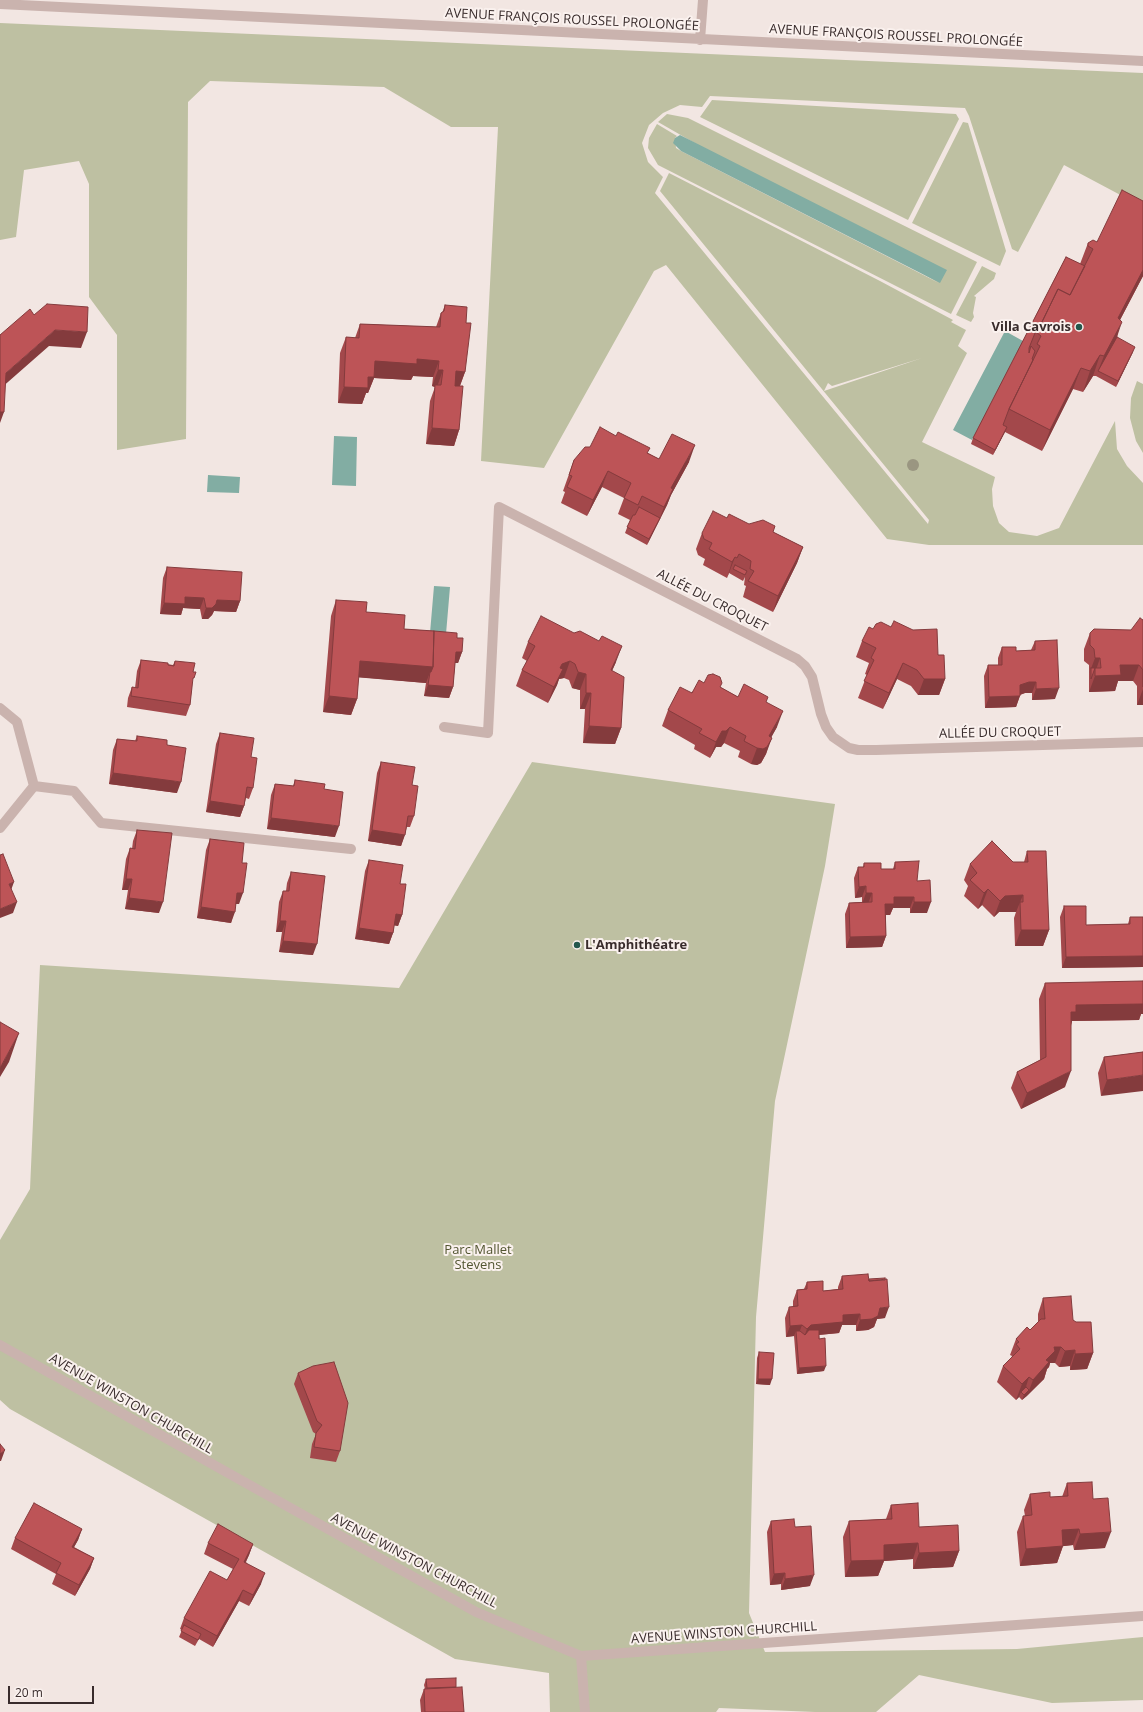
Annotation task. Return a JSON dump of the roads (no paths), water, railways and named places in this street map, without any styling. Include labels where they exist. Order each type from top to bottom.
[{"type":"street","points":[[700,40],[703,0]]},
{"type":"street","name":"AVENUE FRANÇOIS ROUSSEL PROLONGÉE","points":[[0,4],[1143,61]]},
{"type":"street","name":"ALLÉE DU CROQUET","points":[[444,726],[488,733],[499,507],[797,659],[805,666],[812,677],[821,714],[826,727],[833,737],[849,748],[858,750],[876,750],[1143,742]]},
{"type":"street","points":[[0,708],[17,722],[34,786]]},
{"type":"street","points":[[0,828],[34,786]]},
{"type":"street","points":[[34,786],[74,791],[101,823],[351,848]]},
{"type":"street","name":"AVENUE WINSTON CHURCHILL","points":[[0,1344],[476,1612],[581,1656],[1143,1616]]},
{"type":"street","points":[[581,1656],[585,1712]]},
{"type":"water","points":[[680,135],[947,270],[940,283],[681,151],[673,143],[675,138]]},
{"type":"water","points":[[1005,331],[1023,341],[972,440],[953,430]]},
{"type":"water","points":[[334,436],[357,437],[356,486],[332,485]]},
{"type":"water","points":[[208,475],[240,477],[239,493],[207,492]]},
{"type":"water","points":[[434,586],[450,587],[446,634],[430,633]]},
{"type":"place","name":"Villa Cavrois","points":[[1079,327]]},
{"type":"place","name":"L'Amphithéatre","points":[[577,945]]},
{"type":"park label","name":"Parc Mallet Stevens","points":[[478,1258]]}]
